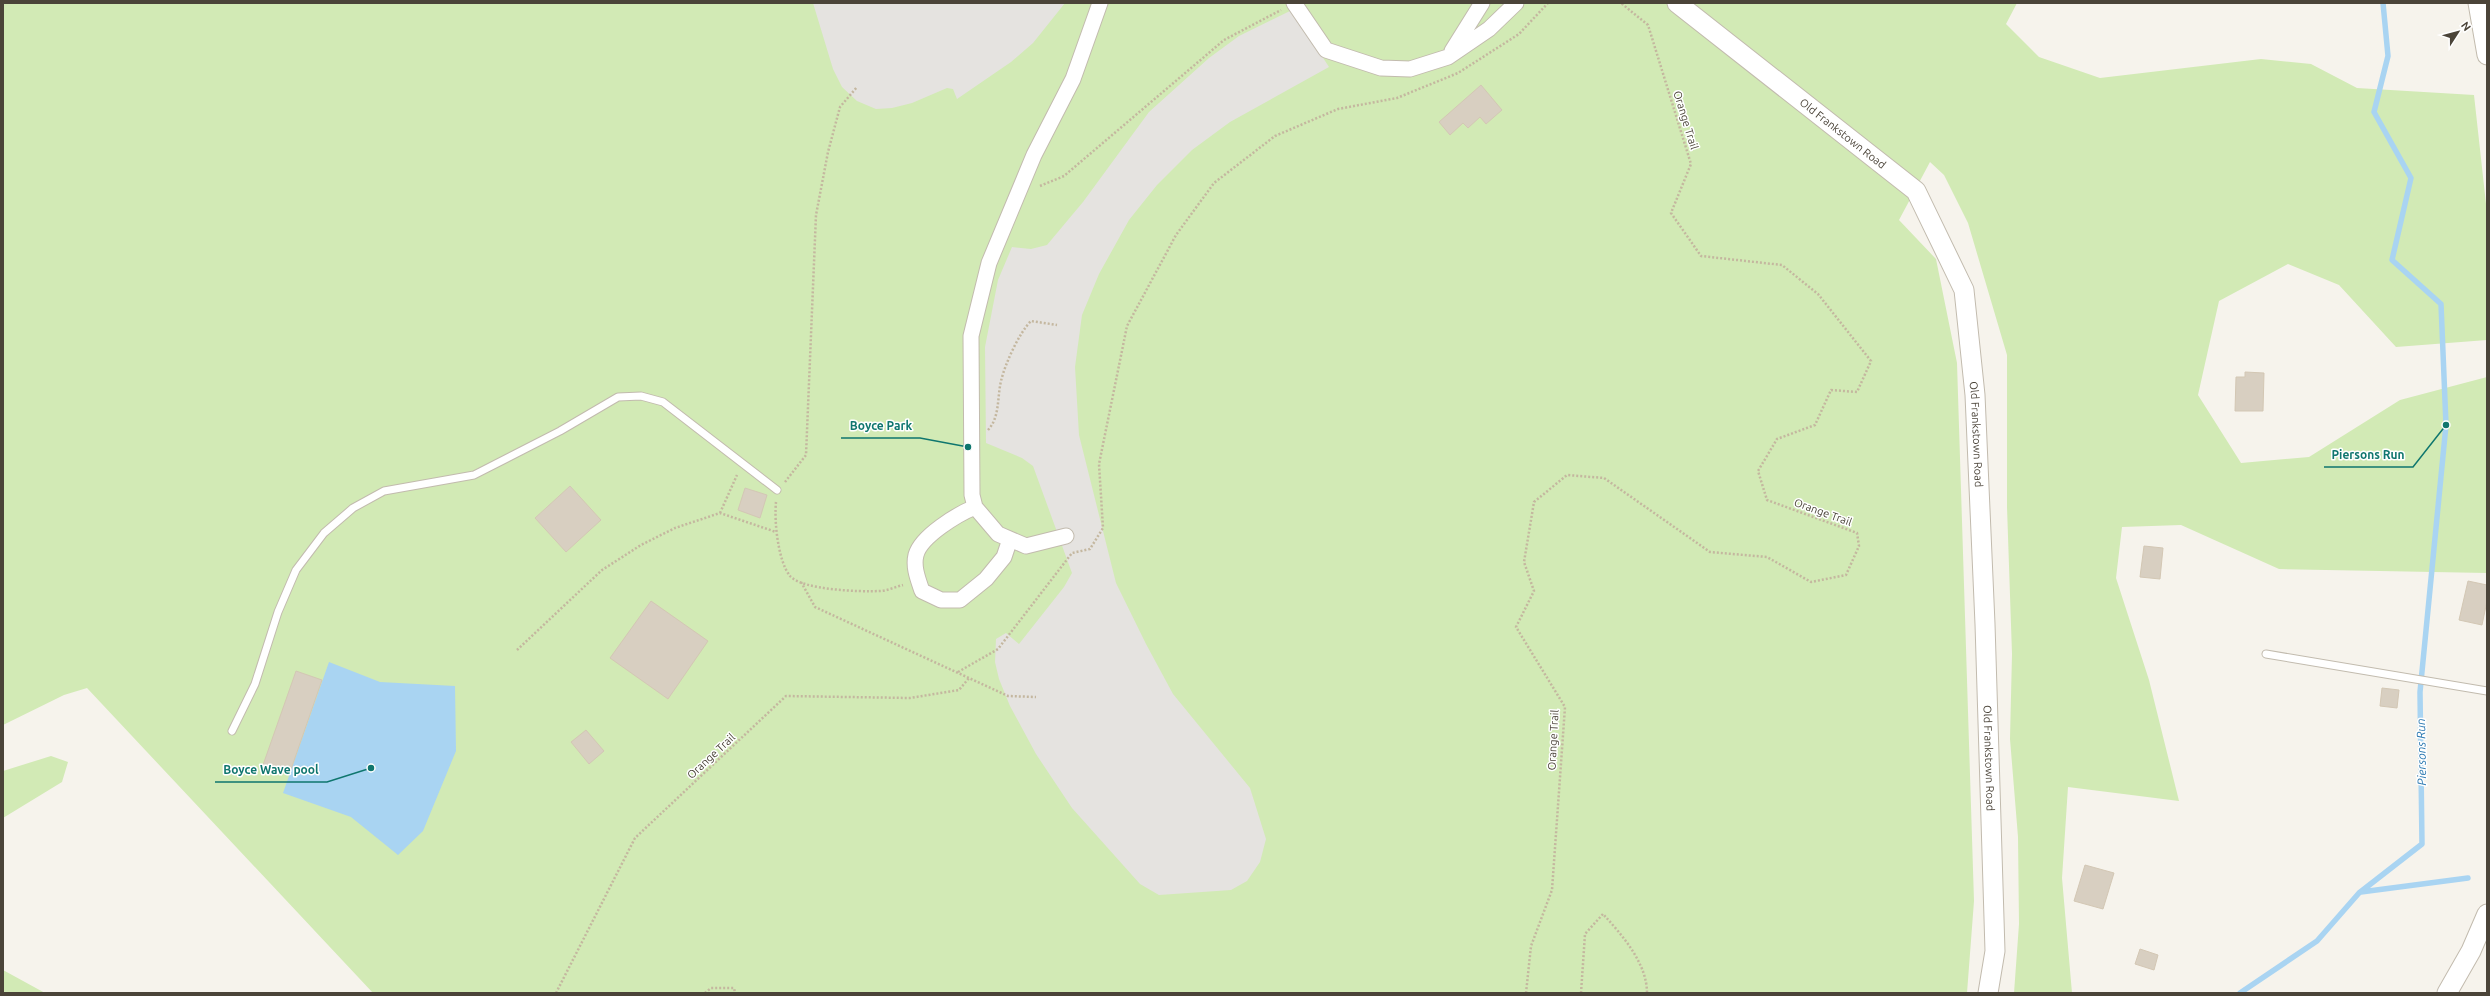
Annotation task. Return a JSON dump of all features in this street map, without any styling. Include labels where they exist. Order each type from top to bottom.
[{"type":"street","points":[[1066,536],[1026,546],[998,534],[975,507],[972,495],[971,336],[989,263],[1034,155],[1073,79],[1100,3]]},
{"type":"street","points":[[1294,3],[1326,50],[1381,68],[1410,69],[1448,57],[1489,29],[1516,3]]},
{"type":"street","points":[[1448,57],[1482,3]]},
{"type":"street","name":"Old Frankstown Road","points":[[1677,3],[1916,191],[1964,290],[1975,395],[1985,624],[1995,951],[1988,993]]},
{"type":"street","points":[[2478,3],[2487,55]]},
{"type":"street","points":[[975,507],[958,514],[928,538],[916,554],[915,569],[922,591],[940,600],[960,600],[986,579],[1004,557],[1010,539]]},
{"type":"street","points":[[2447,993],[2472,951],[2487,914]]},
{"type":"lane","points":[[232,731],[255,684],[278,612],[296,570],[324,533],[353,508],[384,491],[474,475],[560,431],[618,397],[641,396],[663,402],[778,490]]},
{"type":"lane","points":[[2266,654],[2487,691]]},
{"type":"path","points":[[1018,195],[1064,176],[1224,40],[1294,3]]},
{"type":"path","points":[[958,672],[998,649],[1072,553],[1090,549],[1103,528],[1100,464],[1127,326],[1176,234],[1214,183],[1275,136],[1338,108],[1397,98],[1458,73],[1519,34],[1548,3]]},
{"type":"path","name":"Orange Trail","points":[[1526,993],[1531,946],[1552,890],[1565,707],[1516,627],[1534,591],[1524,562],[1534,502],[1567,475],[1604,478],[1710,552],[1767,557],[1811,582],[1846,575],[1858,546],[1857,533],[1767,500],[1758,471],[1777,439],[1815,425],[1831,390],[1857,392],[1871,361],[1818,294],[1782,265],[1701,256],[1671,213],[1692,164],[1648,25],[1621,3]]},
{"type":"path","points":[[857,87],[840,106],[828,152],[816,215],[806,455],[791,477],[778,490],[774,518],[779,547],[790,576],[808,586],[880,592],[919,580]]},
{"type":"path","points":[[972,437],[983,436],[995,423],[1001,380],[1023,329],[1031,321],[1057,325]]},
{"type":"path","points":[[720,513],[743,463]]},
{"type":"path","points":[[517,650],[602,570],[641,545],[675,528],[720,513],[776,532]]},
{"type":"path","points":[[800,582],[815,607],[1008,696],[1036,697]]},
{"type":"path","name":"Orange Trail","points":[[556,993],[635,838],[786,696],[910,698],[959,690],[969,678]]},
{"type":"path","points":[[1581,993],[1585,934],[1603,914],[1621,934],[1647,978],[1647,993]]},
{"type":"path","points":[[705,993],[711,988],[734,988],[735,993]]},
{"type":"green space","points":[[3,3],[2017,3],[2006,24],[2039,57],[2100,78],[2261,59],[2311,64],[2357,88],[2474,95],[2487,213],[2487,340],[2396,347],[2339,285],[2288,264],[2219,301],[2198,395],[2241,463],[2309,457],[2400,400],[2487,377],[2487,573],[2279,569],[2181,525],[2122,527],[2116,578],[2149,680],[2179,801],[2068,787],[2062,878],[2072,993],[2014,993],[2019,924],[2018,837],[2010,739],[2012,654],[2007,507],[2007,355],[1968,223],[1944,175],[1930,162],[1899,220],[1936,259],[1957,363],[1974,901],[1967,993],[373,993],[87,688],[64,695],[3,725]]},
{"type":"green space","points":[[51,756],[68,762],[62,782],[3,818],[3,771]]},
{"type":"green space","points":[[3,970],[45,993],[3,993]]},
{"type":"shaded area","points":[[813,3],[1065,3],[1033,43],[1011,62],[957,99],[953,89],[947,88],[912,103],[892,108],[876,109],[857,101],[842,87],[833,69]]},
{"type":"shaded area","points":[[1292,10],[1329,67],[1230,122],[1192,150],[1157,185],[1129,220],[1099,274],[1082,315],[1075,367],[1079,435],[1116,583],[1173,694],[1250,788],[1266,839],[1260,862],[1247,881],[1231,890],[1159,895],[1140,884],[1072,808],[1036,754],[1010,706],[999,679],[995,662],[996,639],[1006,633],[1019,644],[1064,587],[1072,573],[1033,466],[1022,458],[986,443],[985,347],[998,280],[1012,247],[1031,249],[1047,245],[1083,202],[1149,112],[1209,58],[1239,36]]},
{"type":"water","points":[[329,662],[380,682],[455,686],[456,751],[423,831],[398,855],[351,817],[283,793]]},
{"type":"building","points":[[1481,85],[1502,110],[1486,124],[1480,117],[1468,128],[1463,123],[1450,135],[1439,122]]},
{"type":"building","points":[[2245,372],[2264,373],[2263,411],[2235,411],[2236,377],[2245,377]]},
{"type":"building","points":[[570,486],[601,520],[566,552],[535,518]]},
{"type":"building","points":[[745,488],[767,495],[760,518],[738,510]]},
{"type":"building","points":[[2144,546],[2163,548],[2160,579],[2140,577]]},
{"type":"building","points":[[2468,581],[2487,585],[2487,601],[2482,625],[2459,620]]},
{"type":"building","points":[[651,601],[708,641],[668,699],[610,658]]},
{"type":"building","points":[[296,671],[322,680],[289,775],[263,765]]},
{"type":"building","points":[[2382,688],[2399,690],[2397,708],[2380,706]]},
{"type":"building","points":[[586,730],[604,751],[589,764],[571,742]]},
{"type":"building","points":[[2085,865],[2114,873],[2103,909],[2074,901]]},
{"type":"building","points":[[2140,949],[2158,955],[2154,970],[2135,964]]},
{"type":"waterway","name":"Piersons Run","points":[[2240,993],[2317,941],[2359,893],[2422,844],[2420,692],[2446,425],[2441,304],[2392,260],[2411,178],[2374,112],[2388,56],[2383,3]]},
{"type":"waterway","points":[[2361,892],[2468,878]]},
{"type":"place","name":"Piersons Run","points":[[2446,425]]},
{"type":"place","name":"Boyce Park","points":[[968,447]]},
{"type":"place","name":"Boyce Wave pool","points":[[371,768]]}]
